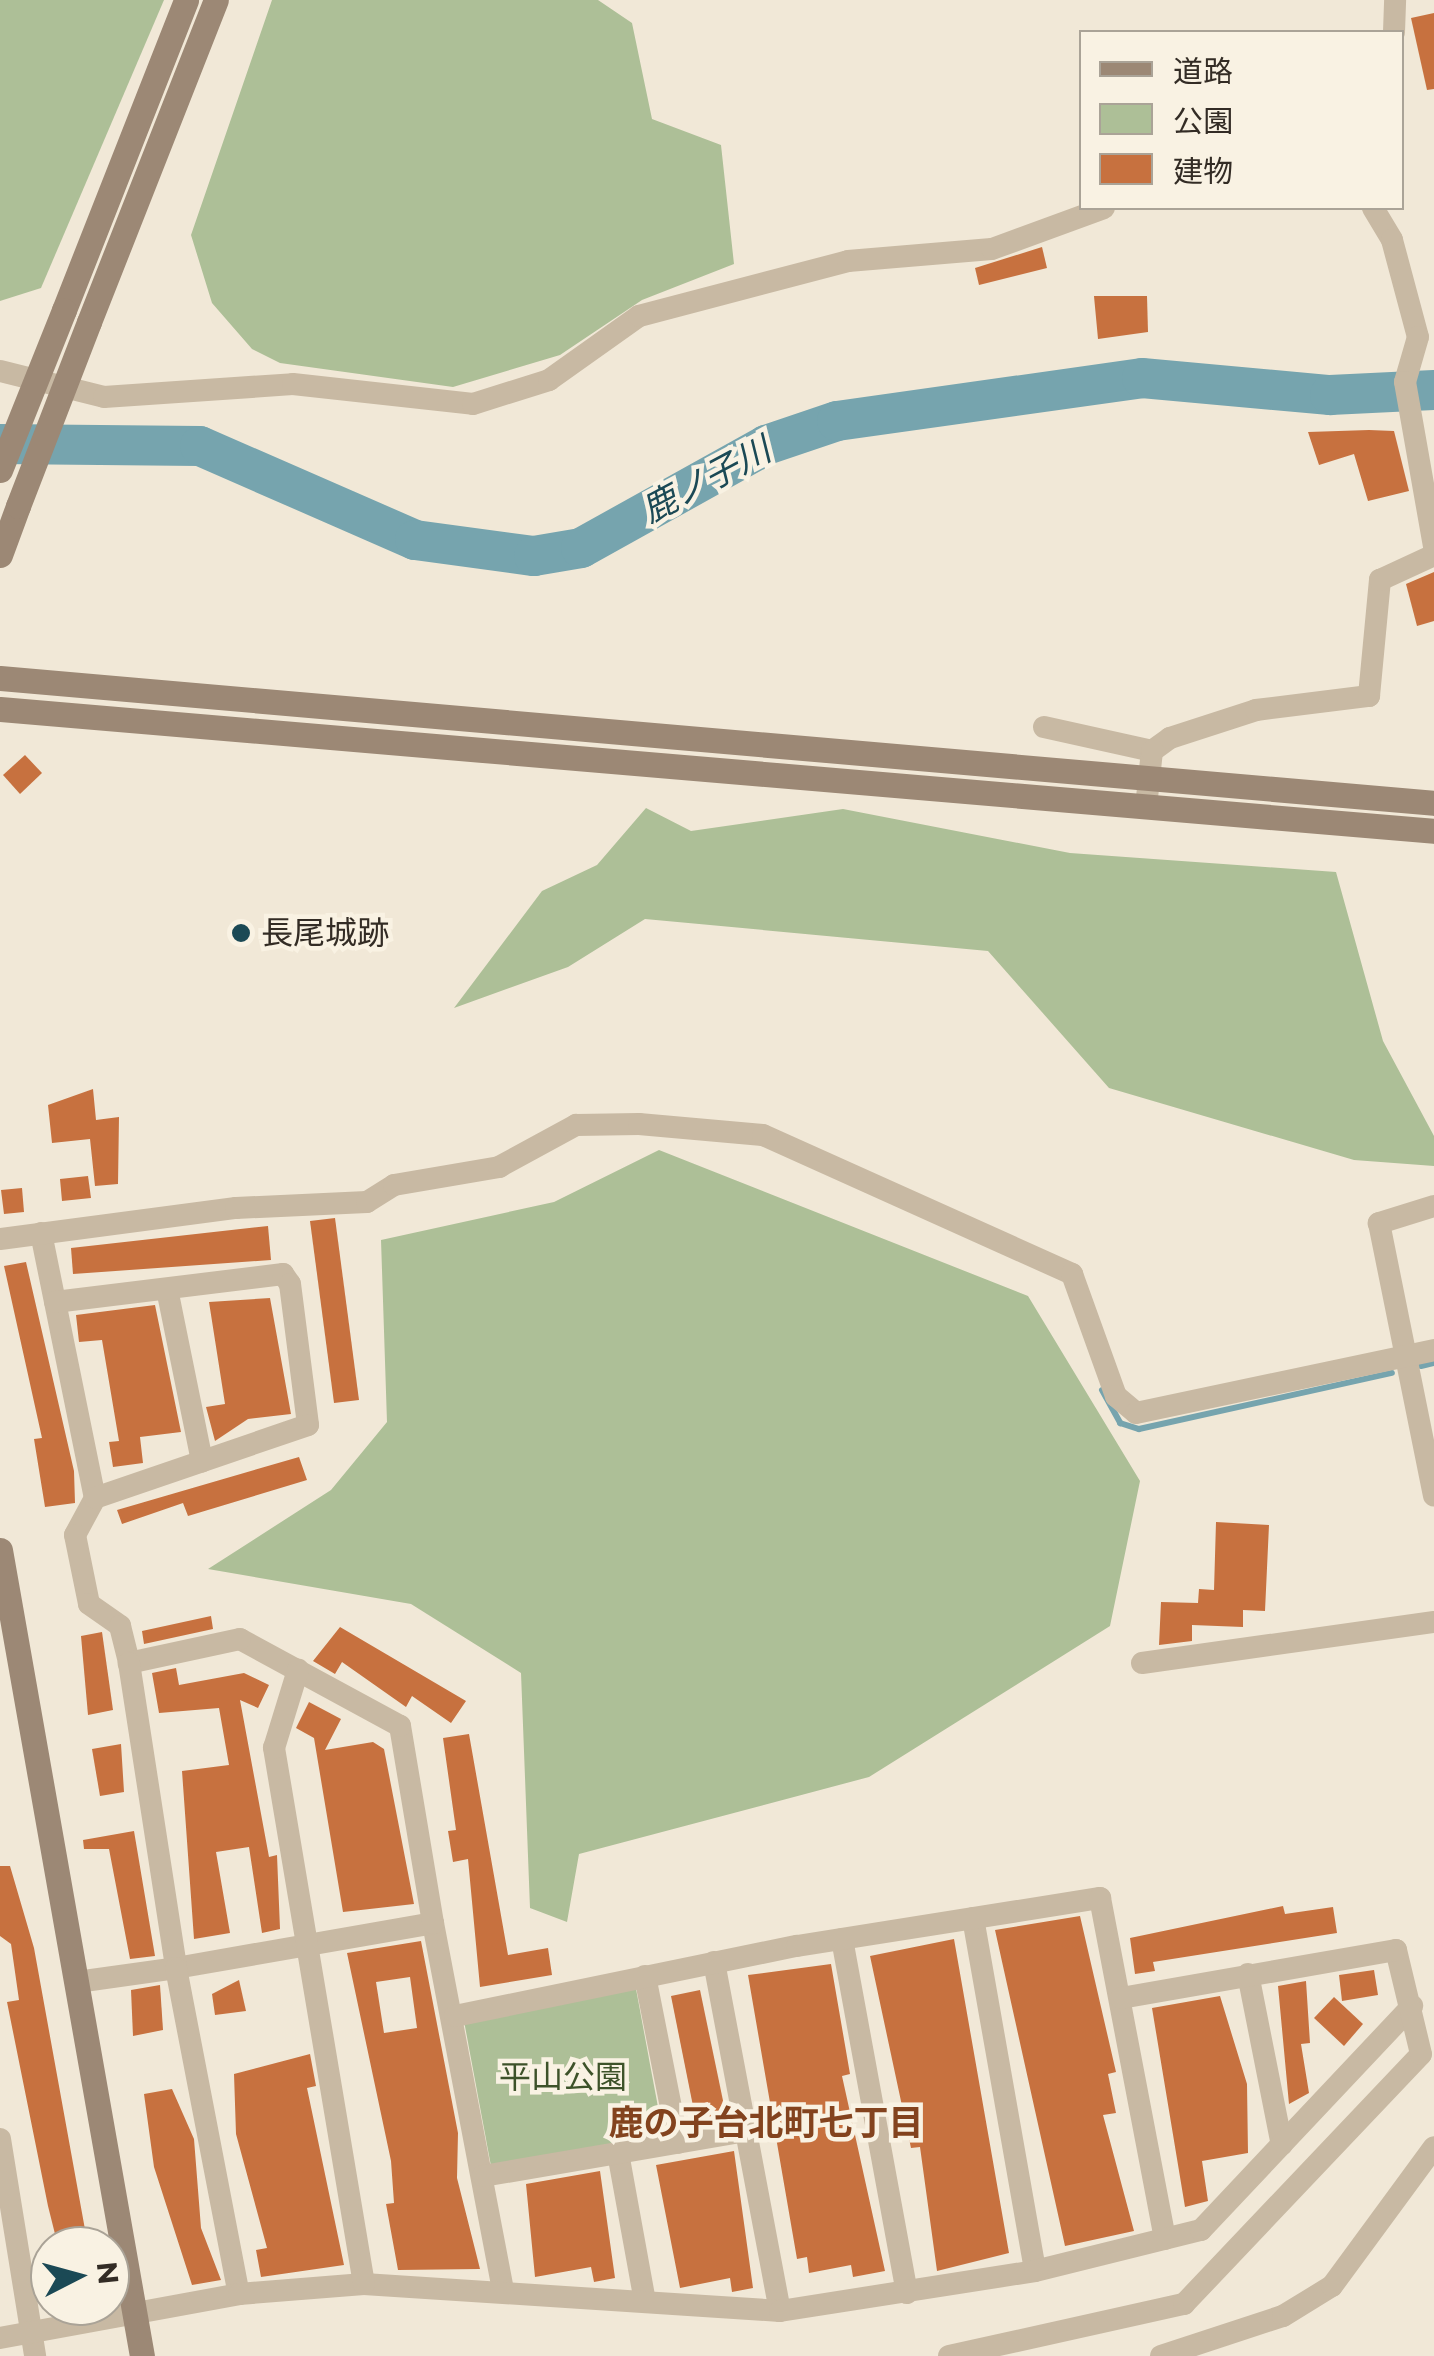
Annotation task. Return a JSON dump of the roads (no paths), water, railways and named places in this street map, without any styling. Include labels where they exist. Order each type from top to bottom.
[{"type":"street","points":[[0,470],[186,0]]},
{"type":"street","points":[[0,555],[216,0]]},
{"type":"street","points":[[1394,30],[1395,0]]},
{"type":"street","points":[[0,371],[104,397],[292,384],[474,404],[549,380],[639,316],[848,261],[992,249],[1099,210]]},
{"type":"street","points":[[1044,727],[1152,751],[1256,710],[1369,696],[1380,580],[1434,542],[1412,459],[1404,382],[1418,337],[1392,240],[1374,210]]},
{"type":"street","points":[[0,678],[1434,803]]},
{"type":"street","points":[[0,709],[1434,831]]},
{"type":"street","points":[[1146,807],[1152,751]]},
{"type":"street","points":[[0,1239],[367,1202],[394,1184],[498,1167],[576,1124],[639,1124],[763,1135],[1072,1274],[1116,1396],[1136,1413],[1434,1350]]},
{"type":"street","points":[[1434,1206],[1379,1223],[1434,1496]]},
{"type":"street","points":[[41,1233],[95,1498],[75,1536],[89,1604],[120,1626],[129,1663],[176,1968],[239,2294]]},
{"type":"street","points":[[55,1302],[283,1274],[290,1284],[308,1425],[95,1498]]},
{"type":"street","points":[[167,1289],[202,1462]]},
{"type":"street","points":[[1,1564],[142,2356]]},
{"type":"street","points":[[1142,1663],[1434,1622]]},
{"type":"street","points":[[129,1663],[240,1639],[400,1726],[502,2286]]},
{"type":"street","points":[[298,1670],[274,1748],[364,2284]]},
{"type":"street","points":[[455,2016],[714,1962],[1100,1898],[1165,2238]]},
{"type":"street","points":[[973,1918],[1035,2271]]},
{"type":"street","points":[[77,1982],[433,1922]]},
{"type":"street","points":[[842,1939],[907,2294]]},
{"type":"street","points":[[949,2356],[1184,2304],[1422,2054],[1396,1950],[1120,1998]]},
{"type":"street","points":[[714,1962],[780,2311]]},
{"type":"street","points":[[1248,1974],[1282,2145]]},
{"type":"street","points":[[646,1976],[678,2143]]},
{"type":"street","points":[[0,2338],[239,2294],[364,2284],[502,2286],[780,2311],[1035,2271],[1201,2230],[1412,2006]]},
{"type":"street","points":[[483,2176],[746,2131]]},
{"type":"street","points":[[0,2139],[35,2356]]},
{"type":"street","points":[[1161,2356],[1283,2316],[1332,2286],[1434,2146]]},
{"type":"street","points":[[618,2153],[644,2296]]},
{"type":"waterway","name":"鹿ノ子川","points":[[0,444],[200,446],[415,540],[534,556],[581,548],[766,445],[837,421],[1142,378],[1330,395],[1434,390]]},
{"type":"waterway","points":[[1421,1366],[1434,1363]]},
{"type":"waterway","points":[[1102,1390],[1120,1423],[1139,1429],[1392,1373]]},
{"type":"place","name":"長尾城跡","points":[[241,933]]},
{"type":"district","name":"鹿の子台北町七丁目","points":[[766,2123]]},
{"type":"park label","name":"平山公園","points":[[563,2077]]}]
